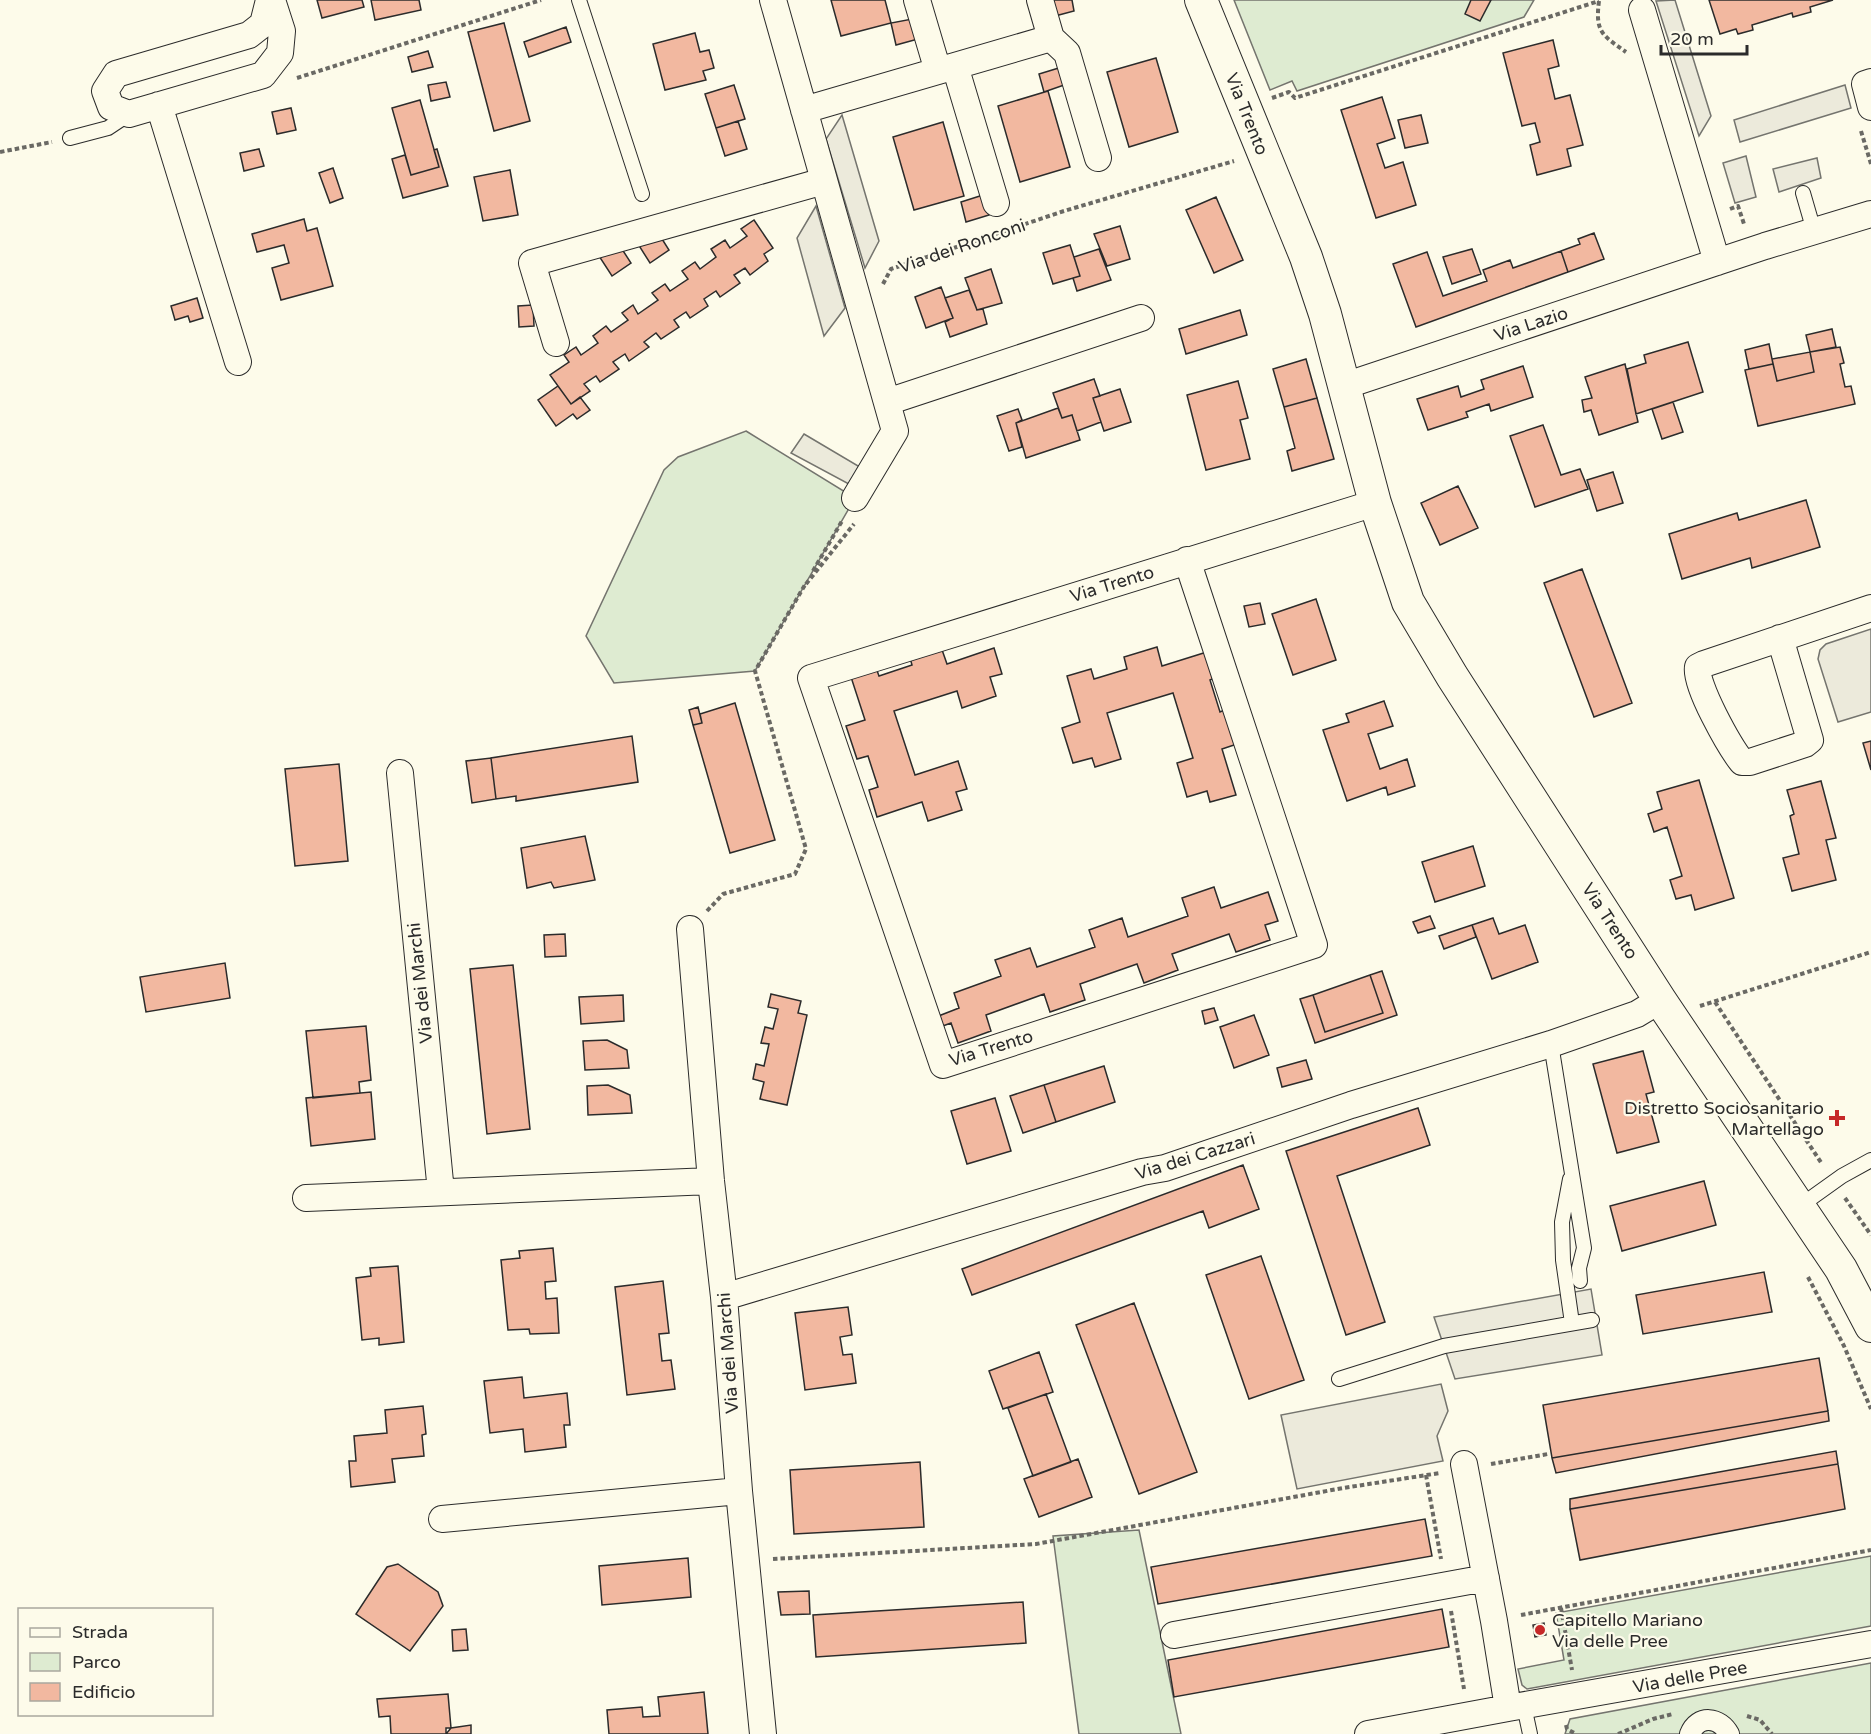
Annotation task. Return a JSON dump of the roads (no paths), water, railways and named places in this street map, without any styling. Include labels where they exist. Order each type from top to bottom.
[{"type":"street","points":[[271,0],[282,31],[280,53],[263,75],[129,114],[111,107],[105,91],[116,74],[249,35],[263,24],[271,0]]},
{"type":"street","points":[[773,0],[895,431],[856,509]]},
{"type":"street","points":[[916,0],[947,68],[996,203]]},
{"type":"street","points":[[1040,0],[1051,38],[1067,53],[1098,158]]},
{"type":"street","name":"Via Trento","points":[[1201,0],[1306,257],[1325,314],[1375,503],[1408,602],[1452,676],[1660,1000],[1841,1269],[1871,1326]]},
{"type":"street","points":[[1642,10],[1717,262]]},
{"type":"street","points":[[804,110],[1051,38]]},
{"type":"street","points":[[1871,82],[1865,84],[1871,106]]},
{"type":"street","points":[[159,105],[238,362]]},
{"type":"street","points":[[556,343],[532,263],[824,181]]},
{"type":"street","name":"Via Lazio","points":[[1344,386],[1717,262],[1871,214]]},
{"type":"street","points":[[887,402],[1142,318]]},
{"type":"street","name":"Via Trento","points":[[1187,560],[1314,945],[943,1065],[811,678],[1187,560],[1375,503]]},
{"type":"street","points":[[1780,639],[1810,740],[1805,744],[1772,755],[1750,762],[1742,762],[1702,692],[1697,673],[1698,667],[1780,639],[1871,608]]},
{"type":"street","name":"Via dei Marchi","points":[[400,773],[441,1192]]},
{"type":"street","name":"Via dei Marchi","points":[[690,929],[711,1180],[724,1297],[739,1491],[763,1734]]},
{"type":"street","name":"Via dei Cazzari","points":[[724,1297],[1142,1172],[1165,1168],[1352,1105],[1551,1044],[1637,1014],[1660,1000]]},
{"type":"street","points":[[306,1198],[711,1180]]},
{"type":"street","points":[[1464,1467],[1494,1621],[1516,1707]]},
{"type":"street","points":[[442,1519],[739,1491]]},
{"type":"street","points":[[1174,1635],[1486,1578]]},
{"type":"street","name":"Via delle Pree","points":[[1368,1734],[1871,1644]]},
{"type":"street","points":[[1690,1734],[1692,1728],[1699,1722],[1708,1719],[1725,1726],[1729,1734]]},
{"type":"lane","points":[[579,0],[642,194]]},
{"type":"lane","points":[[70,138],[108,128],[129,114]]},
{"type":"lane","points":[[1803,193],[1814,231]]},
{"type":"lane","points":[[1551,1044],[1584,1248],[1579,1268],[1580,1281]]},
{"type":"lane","points":[[1800,1206],[1871,1160]]},
{"type":"lane","points":[[1572,1171],[1562,1222],[1563,1260],[1572,1323]]},
{"type":"lane","points":[[1339,1379],[1444,1346],[1592,1320]]},
{"type":"lane","points":[[1516,1707],[1530,1734]]},
{"type":"place","name":"Distretto Sociosanitario Martellago","points":[[1837,1118]]},
{"type":"place","name":"Capitello Mariano Via delle Pree","points":[[1540,1630]]}]
